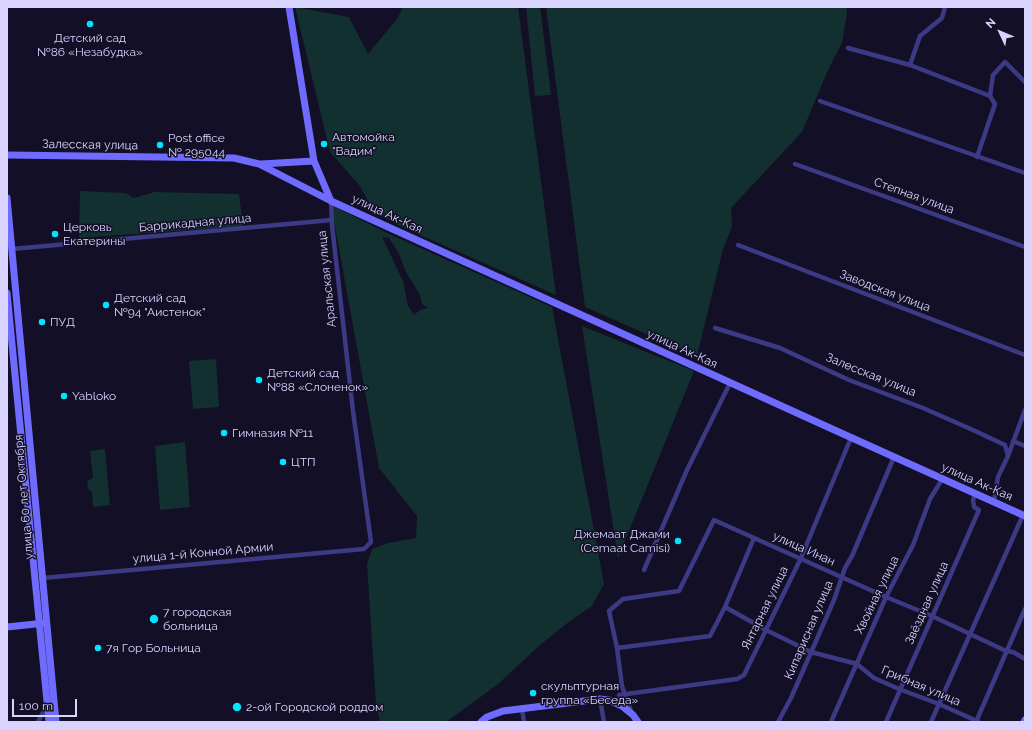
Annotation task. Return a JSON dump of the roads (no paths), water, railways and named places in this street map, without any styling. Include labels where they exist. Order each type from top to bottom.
[{"type":"main road","name":"Аральская улица","points":[[289,7],[314,161],[331,201]]},
{"type":"main road","name":"Залесская улица","points":[[7,155],[234,158],[259,164],[331,201]]},
{"type":"main road","points":[[259,164],[314,161]]},
{"type":"main road","name":"улица 60 лет Октября","points":[[7,198],[43,578],[43,623],[49,722]]},
{"type":"main road","name":"улица Ак-Кая","points":[[331,201],[851,438],[1024,515]]},
{"type":"main road","name":"улица 60 лет Октября","points":[[7,293],[36,598],[43,623],[56,722]]},
{"type":"main road","points":[[27,500],[35,500]]},
{"type":"main road","points":[[7,627],[43,623]]},
{"type":"main road","points":[[481,722],[487,717],[499,712],[600,699],[616,703],[633,715],[638,722]]},
{"type":"street","points":[[910,65],[920,36],[942,18],[946,7]]},
{"type":"street","points":[[848,48],[910,65],[990,96],[995,104],[977,158]]},
{"type":"street","points":[[990,96],[993,75],[1005,62],[1025,82]]},
{"type":"street","points":[[820,101],[977,158],[1025,173]]},
{"type":"street","name":"Степная улица","points":[[795,164],[1025,247]]},
{"type":"street","name":"Аральская улица","points":[[331,201],[353,410],[371,542],[364,549]]},
{"type":"street","name":"Баррикадная улица","points":[[12,249],[332,220]]},
{"type":"street","name":"Заводская улица","points":[[738,246],[1025,355]]},
{"type":"street","name":"Залесская улица","points":[[716,328],[780,348],[849,380],[923,408],[1005,445],[1008,456]]},
{"type":"street","points":[[644,570],[687,470],[730,383]]},
{"type":"street","points":[[994,501],[998,477],[1008,456],[1025,410]]},
{"type":"street","name":"Янтарная улица","points":[[620,695],[737,679],[744,675],[801,558],[851,438]]},
{"type":"street","points":[[1013,441],[1025,446]]},
{"type":"street","name":"Кипарисная улица","points":[[778,722],[791,698],[845,568],[852,556],[894,456]]},
{"type":"street","name":"Хвойная улица","points":[[831,722],[886,597],[913,545],[930,499],[943,478]]},
{"type":"street","name":"Звёздная улица","points":[[886,722],[899,689],[979,510],[974,507],[973,500],[975,494]]},
{"type":"street","points":[[931,722],[1024,515]]},
{"type":"street","name":"улица Инан","points":[[617,648],[609,611],[624,599],[679,591],[714,520],[801,558],[842,578],[932,616],[1006,651],[1013,652],[1025,659]]},
{"type":"street","points":[[633,715],[622,686],[617,648],[710,636],[725,607],[754,538]]},
{"type":"street","name":"улица 1-й Конной Армии","points":[[43,578],[364,549]]},
{"type":"street","name":"Грибная улица","points":[[725,607],[766,630],[811,652],[856,664],[874,678],[939,704],[977,722]]},
{"type":"street","points":[[977,722],[1025,609]]},
{"type":"street","points":[[616,703],[622,686]]},
{"type":"street","points":[[600,699],[604,722]]},
{"type":"street","points":[[38,722],[47,705]]},
{"type":"street","points":[[522,708],[524,722]]},
{"type":"place","name":"Детский сад №86 «Незабудка»","points":[[90,24]]},
{"type":"place","name":"Автомойка \"Вадим\"","points":[[324,144]]},
{"type":"place","name":"Post office № 295044","points":[[160,145]]},
{"type":"place","name":"Церковь Екатерины","points":[[55,234]]},
{"type":"place","name":"Детский сад №94 \"Аистенок\"","points":[[106,305]]},
{"type":"place","name":"ПУД","points":[[42,322]]},
{"type":"place","name":"Детский сад №88 «Слоненок»","points":[[259,380]]},
{"type":"place","name":"Yabloko","points":[[64,396]]},
{"type":"place","name":"Гимназия №11","points":[[224,433]]},
{"type":"place","name":"ЦТП","points":[[283,462]]},
{"type":"place","name":"Джемаат Джами (Cemaat Camisi)","points":[[678,541]]},
{"type":"place","name":"7 городская больница","points":[[154,619]]},
{"type":"place","name":"7я Гор Больница","points":[[98,648]]},
{"type":"place","name":"скульптурная группа «Беседа»","points":[[533,693]]},
{"type":"place","name":"2-ой Городской роддом","points":[[237,707]]}]
